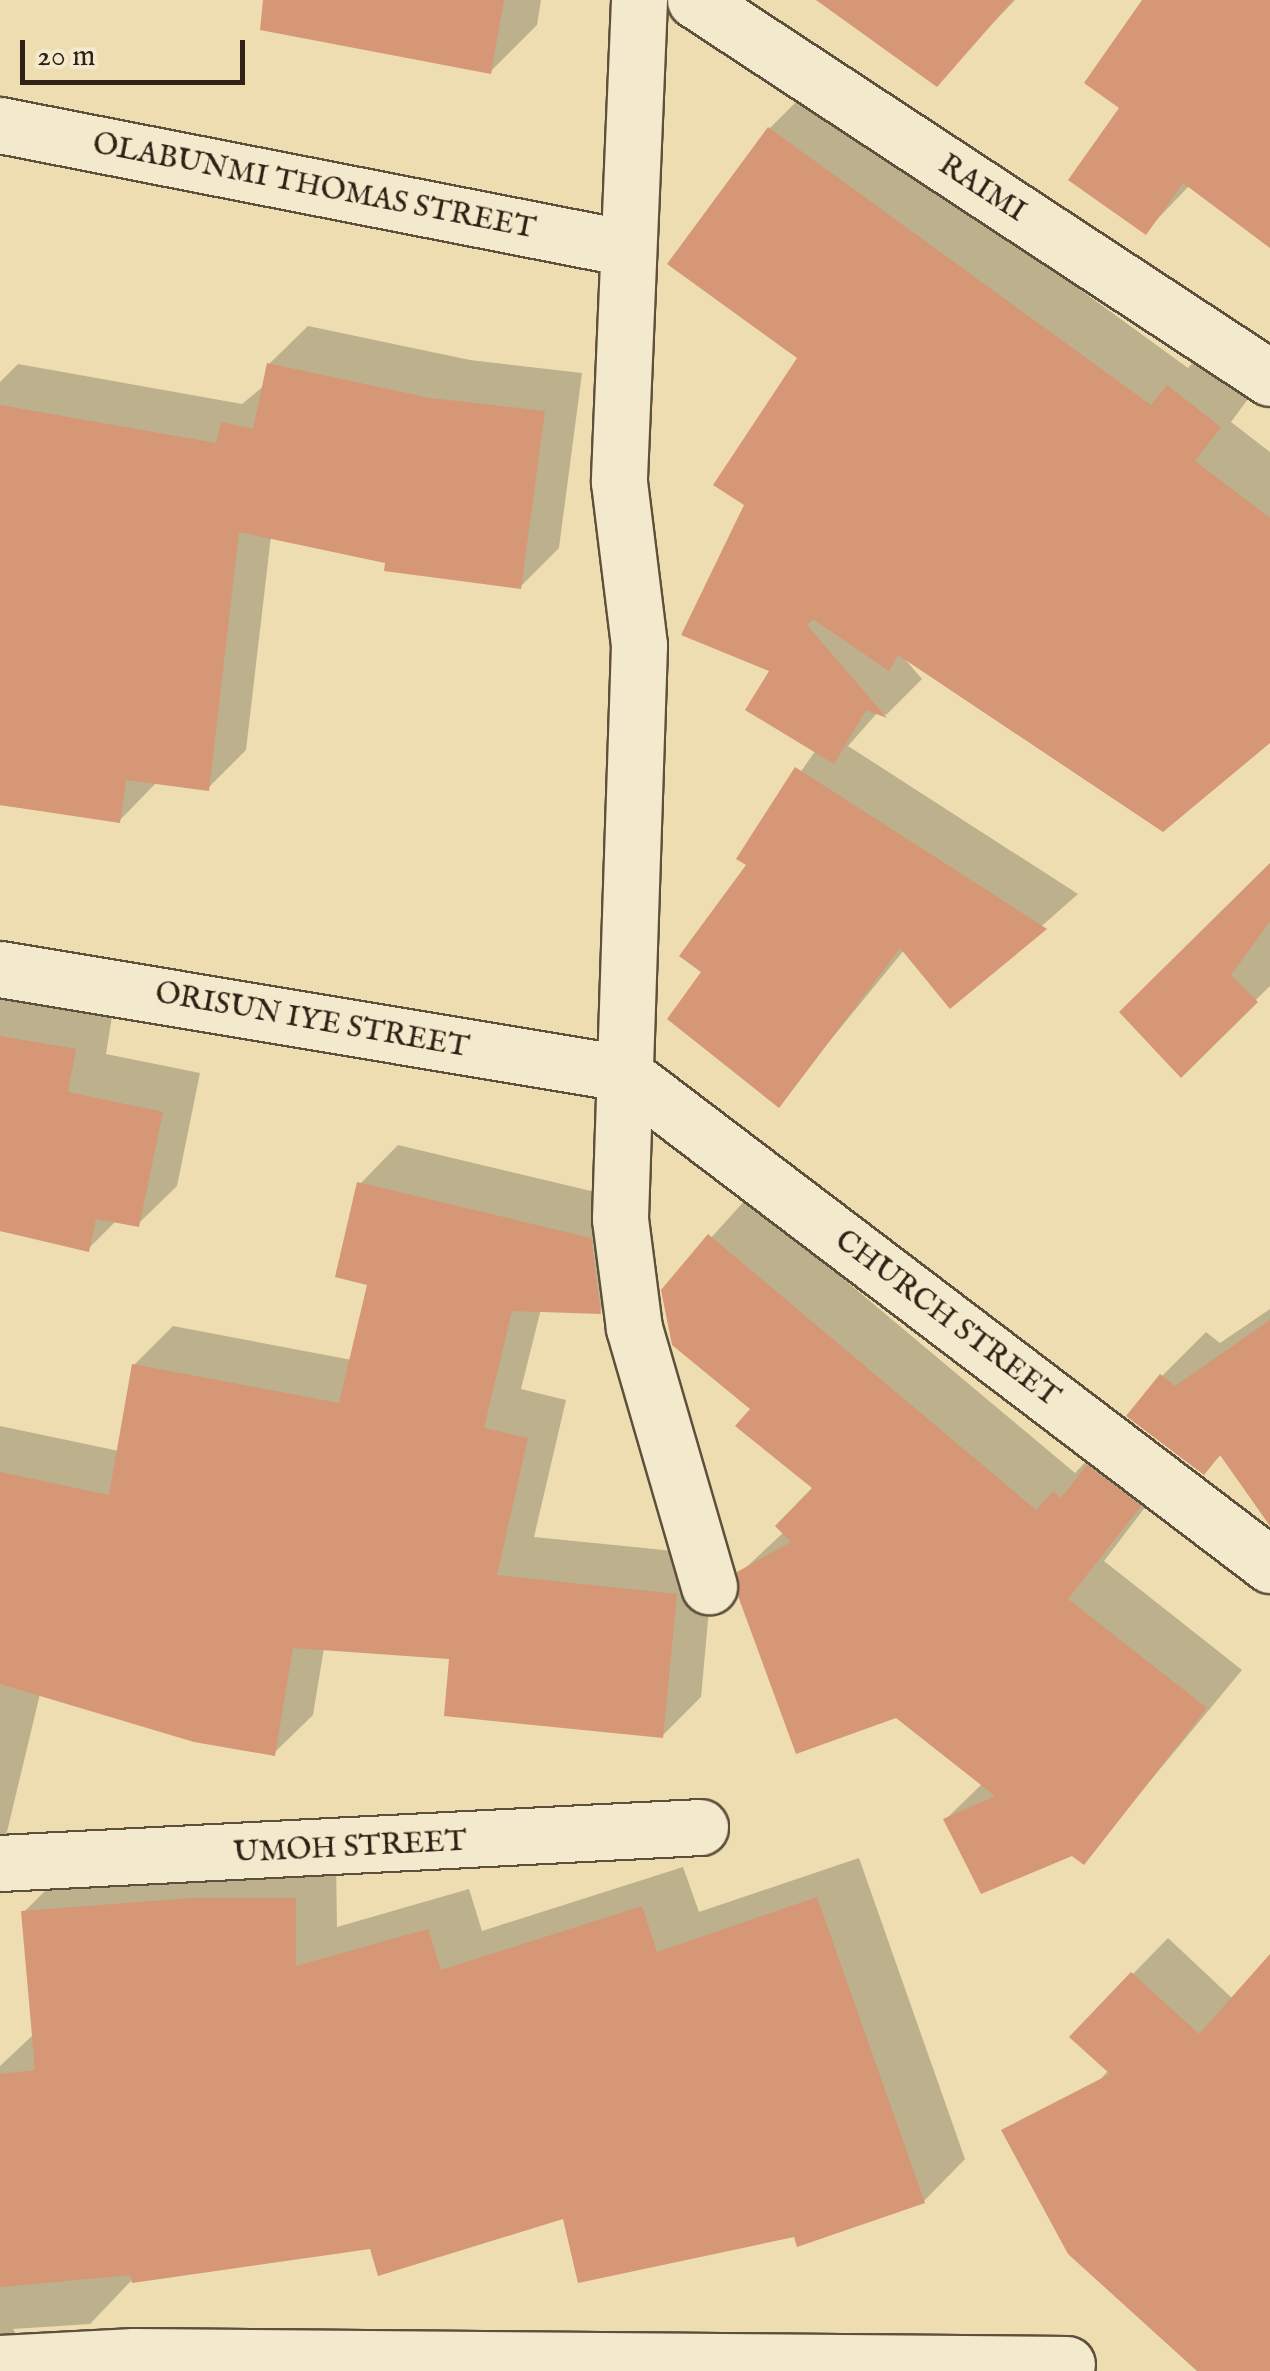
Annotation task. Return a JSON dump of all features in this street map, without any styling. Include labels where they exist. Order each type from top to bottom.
[{"type":"street","points":[[639,0],[619,482],[639,645],[620,1219],[634,1328],[709,1586]]},
{"type":"street","name":"RAIMI","points":[[695,0],[1270,378]]},
{"type":"street","name":"OLABUNMI THOMAS STREET","points":[[0,125],[627,248]]},
{"type":"street","name":"ORISUN IYE STREET","points":[[0,969],[623,1073]]},
{"type":"street","name":"CHURCH STREET","points":[[623,1073],[1270,1565]]},
{"type":"street","name":"UMOH STREET","points":[[0,1863],[700,1827]]},
{"type":"street","points":[[0,2363],[134,2356],[1067,2364]]},
{"type":"building","points":[[263,0],[504,0],[491,74],[260,30]]},
{"type":"building","points":[[816,0],[1013,0],[937,87]]},
{"type":"building","points":[[1142,0],[1270,0],[1270,248],[1183,183],[1146,235],[1068,180],[1119,108],[1084,83]]},
{"type":"building","points":[[768,127],[1151,405],[1167,385],[1221,427],[1195,461],[1270,518],[1270,743],[1163,832],[898,655],[889,671],[813,619],[807,625],[887,718],[866,710],[834,764],[745,710],[769,671],[681,635],[744,505],[713,485],[797,358],[667,264]]},
{"type":"building","points":[[267,363],[430,398],[545,411],[521,589],[384,571],[385,563],[239,532],[209,791],[126,780],[120,823],[0,805],[0,405],[216,443],[221,422],[253,429]]},
{"type":"building","points":[[795,767],[1047,929],[950,1009],[900,948],[779,1108],[667,1019],[701,972],[679,956],[746,865],[736,859]]},
{"type":"building","points":[[1270,863],[1270,921],[1231,975],[1258,1002],[1181,1078],[1119,1012]]},
{"type":"building","points":[[0,1036],[76,1049],[68,1092],[163,1112],[139,1227],[96,1219],[89,1252],[0,1231]]},
{"type":"building","points":[[357,1182],[591,1238],[601,1314],[512,1311],[484,1428],[528,1438],[497,1575],[677,1594],[663,1738],[444,1716],[449,1659],[293,1648],[275,1756],[194,1742],[0,1684],[0,1472],[109,1495],[132,1364],[339,1403],[367,1285],[335,1277]]},
{"type":"building","points":[[708,1234],[1036,1510],[1053,1491],[1061,1498],[1087,1465],[1141,1506],[1068,1599],[1207,1708],[1084,1865],[1072,1856],[981,1894],[943,1819],[995,1796],[896,1718],[796,1754],[738,1596],[737,1572],[791,1542],[775,1526],[812,1488],[735,1426],[750,1409],[672,1345],[661,1290]]},
{"type":"building","points":[[1270,1320],[1270,1526],[1220,1455],[1204,1475],[1126,1416],[1160,1374],[1175,1386]]},
{"type":"building","points":[[817,1897],[925,2203],[797,2247],[794,2237],[578,2283],[563,2219],[378,2276],[370,2249],[132,2283],[131,2275],[0,2287],[0,2074],[35,2070],[21,1911],[192,1898],[296,1898],[296,1966],[428,1929],[441,1970],[642,1906],[657,1952]]},
{"type":"building","points":[[1270,1954],[1270,2371],[1197,2371],[1068,2254],[1001,2130],[1110,2074],[1069,2037],[1131,1972],[1199,2034]]}]
